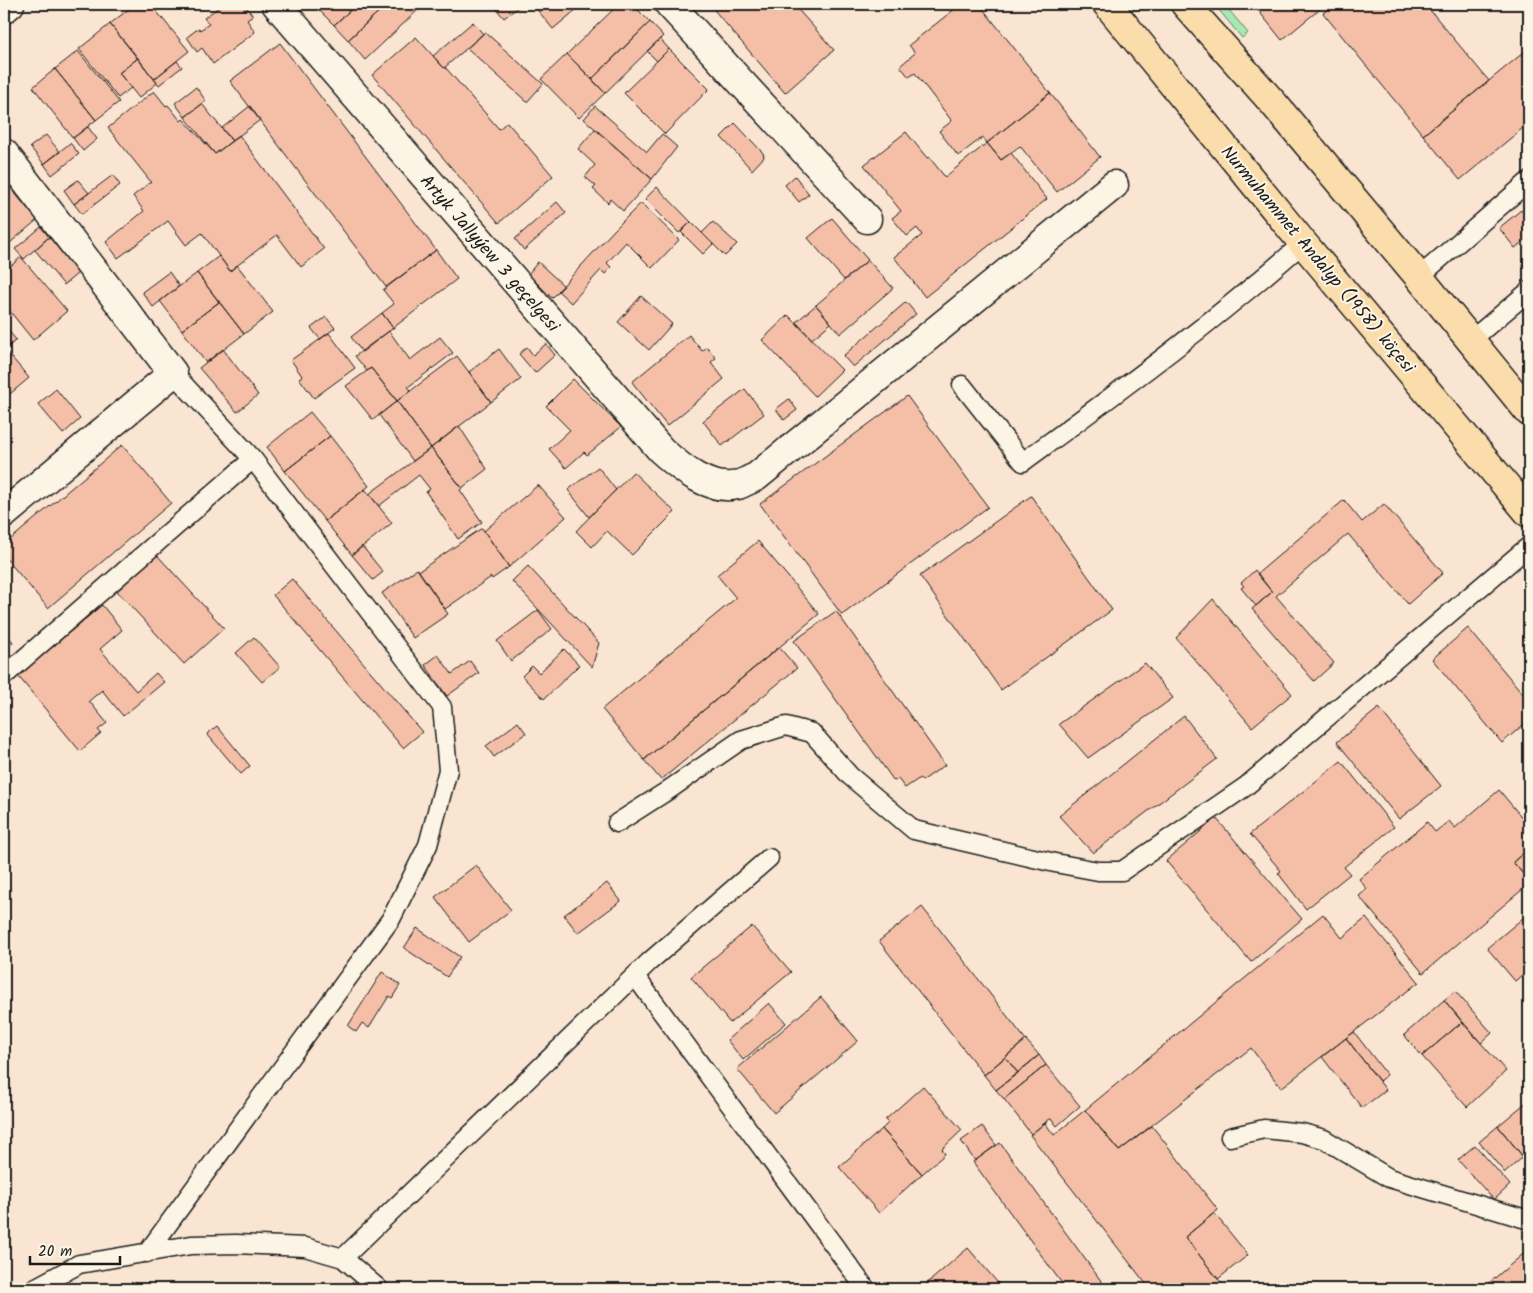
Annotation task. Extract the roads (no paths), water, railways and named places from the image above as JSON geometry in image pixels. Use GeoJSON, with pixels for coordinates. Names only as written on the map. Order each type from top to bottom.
{"type":"FeatureCollection","features":[{"type":"Feature","properties":{"kind":"main road","name":"Nurmuhammet Andalyp (1958) köçesi"},"geometry":{"type":"LineString","coordinates":[[1107,4],[1303,243],[1529,512]]}},
{"type":"Feature","properties":{"kind":"main road"},"geometry":{"type":"LineString","coordinates":[[1185,4],[1274,104],[1529,412]]}},
{"type":"Feature","properties":{"kind":"street"},"geometry":{"type":"LineString","coordinates":[[4,9],[10,4]]}},
{"type":"Feature","properties":{"kind":"street","name":"Artyk Jallyýew 3 geçelgesi"},"geometry":{"type":"LineString","coordinates":[[276,4],[661,450],[684,469],[718,486],[737,485],[756,477],[1114,185]]}},
{"type":"Feature","properties":{"kind":"street"},"geometry":{"type":"LineString","coordinates":[[669,4],[867,219]]}},
{"type":"Feature","properties":{"kind":"street"},"geometry":{"type":"LineString","coordinates":[[4,153],[173,374],[4,514]]}},
{"type":"Feature","properties":{"kind":"lane"},"geometry":{"type":"LineString","coordinates":[[1419,277],[1529,181]]}},
{"type":"Feature","properties":{"kind":"lane"},"geometry":{"type":"LineString","coordinates":[[962,385],[1023,462],[1157,364],[1266,276],[1303,243]]}},
{"type":"Feature","properties":{"kind":"lane"},"geometry":{"type":"LineString","coordinates":[[1470,341],[1529,291]]}},
{"type":"Feature","properties":{"kind":"lane"},"geometry":{"type":"LineString","coordinates":[[147,1253],[391,919],[428,844],[448,770],[442,707],[253,459],[173,374]]}},
{"type":"Feature","properties":{"kind":"lane"},"geometry":{"type":"LineString","coordinates":[[4,676],[253,459]]}},
{"type":"Feature","properties":{"kind":"lane"},"geometry":{"type":"LineString","coordinates":[[617,823],[741,740],[786,726],[812,733],[850,776],[914,830],[1055,863],[1098,871],[1122,871],[1245,787],[1529,546]]}},
{"type":"Feature","properties":{"kind":"lane"},"geometry":{"type":"LineString","coordinates":[[343,1258],[635,976],[769,858]]}},
{"type":"Feature","properties":{"kind":"lane"},"geometry":{"type":"LineString","coordinates":[[635,976],[866,1289]]}},
{"type":"Feature","properties":{"kind":"lane"},"geometry":{"type":"LineString","coordinates":[[1230,1137],[1264,1130],[1302,1132],[1324,1139],[1389,1178],[1529,1220]]}},
{"type":"Feature","properties":{"kind":"lane"},"geometry":{"type":"LineString","coordinates":[[33,1289],[79,1264],[191,1246],[236,1244],[305,1247],[343,1258],[379,1289]]}}]}
